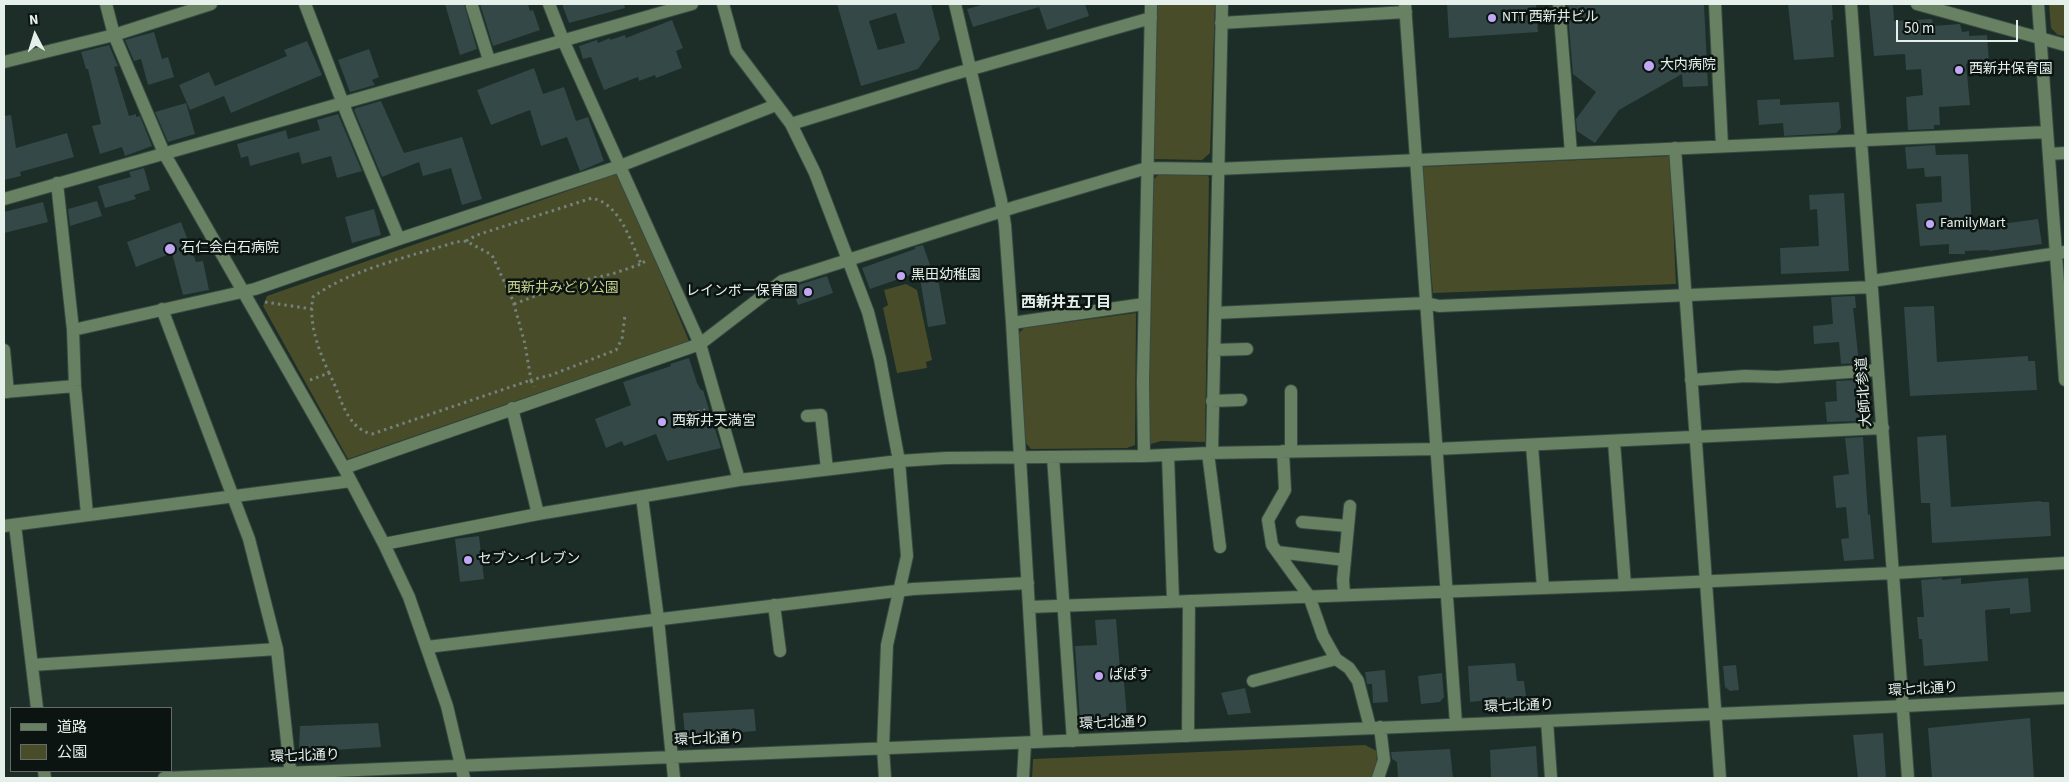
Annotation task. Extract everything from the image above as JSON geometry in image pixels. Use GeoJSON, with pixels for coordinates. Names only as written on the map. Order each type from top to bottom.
{"type":"FeatureCollection","features":[{"type":"Feature","properties":{"kind":"street"},"geometry":{"type":"LineString","coordinates":[[106,4],[114,35],[164,153],[344,468],[384,544],[409,597],[447,706],[464,778]]}},
{"type":"Feature","properties":{"kind":"street"},"geometry":{"type":"LineString","coordinates":[[4,62],[114,35],[211,4]]}},
{"type":"Feature","properties":{"kind":"street"},"geometry":{"type":"LineString","coordinates":[[305,4],[399,239]]}},
{"type":"Feature","properties":{"kind":"street"},"geometry":{"type":"LineString","coordinates":[[549,4],[563,40],[700,344],[740,480]]}},
{"type":"Feature","properties":{"kind":"street"},"geometry":{"type":"LineString","coordinates":[[4,199],[692,4]]}},
{"type":"Feature","properties":{"kind":"street"},"geometry":{"type":"LineString","coordinates":[[723,4],[736,50],[791,124],[815,173],[868,312],[880,359],[899,461],[907,556],[888,645],[883,748],[886,778]]}},
{"type":"Feature","properties":{"kind":"street"},"geometry":{"type":"LineString","coordinates":[[955,4],[1003,212],[1012,323],[1029,607],[1031,742],[1023,778]]}},
{"type":"Feature","properties":{"kind":"street"},"geometry":{"type":"LineString","coordinates":[[1144,456],[1144,304],[1151,4]]}},
{"type":"Feature","properties":{"kind":"street"},"geometry":{"type":"LineString","coordinates":[[1220,547],[1210,453],[1222,4]]}},
{"type":"Feature","properties":{"kind":"street"},"geometry":{"type":"LineString","coordinates":[[1559,4],[1571,153]]}},
{"type":"Feature","properties":{"kind":"street"},"geometry":{"type":"LineString","coordinates":[[1715,4],[1722,146]]}},
{"type":"Feature","properties":{"kind":"street","name":"大師北参道"},"geometry":{"type":"LineString","coordinates":[[1851,4],[1908,778]]}},
{"type":"Feature","properties":{"kind":"street"},"geometry":{"type":"LineString","coordinates":[[1917,4],[2040,40],[2065,45]]}},
{"type":"Feature","properties":{"kind":"street"},"geometry":{"type":"LineString","coordinates":[[2038,4],[2047,132],[2060,253],[2065,380]]}},
{"type":"Feature","properties":{"kind":"street"},"geometry":{"type":"LineString","coordinates":[[472,6],[489,60]]}},
{"type":"Feature","properties":{"kind":"street"},"geometry":{"type":"LineString","coordinates":[[1221,22],[1406,8],[1456,724]]}},
{"type":"Feature","properties":{"kind":"street"},"geometry":{"type":"LineString","coordinates":[[791,124],[969,70],[1151,18]]}},
{"type":"Feature","properties":{"kind":"street"},"geometry":{"type":"LineString","coordinates":[[73,330],[243,292],[620,166],[776,105]]}},
{"type":"Feature","properties":{"kind":"street"},"geometry":{"type":"LineString","coordinates":[[344,468],[700,344],[782,281],[1147,168],[1217,169],[2047,132]]}},
{"type":"Feature","properties":{"kind":"street"},"geometry":{"type":"LineString","coordinates":[[1675,148],[1684,296],[1707,581],[1720,778]]}},
{"type":"Feature","properties":{"kind":"street"},"geometry":{"type":"LineString","coordinates":[[2049,154],[2065,153]]}},
{"type":"Feature","properties":{"kind":"street"},"geometry":{"type":"LineString","coordinates":[[57,184],[73,330],[75,386],[87,514]]}},
{"type":"Feature","properties":{"kind":"street"},"geometry":{"type":"LineString","coordinates":[[1215,313],[1684,296],[1872,284],[2060,253]]}},
{"type":"Feature","properties":{"kind":"street"},"geometry":{"type":"LineString","coordinates":[[1012,323],[1144,304]]}},
{"type":"Feature","properties":{"kind":"street"},"geometry":{"type":"LineString","coordinates":[[162,309],[249,539],[277,650],[291,775]]}},
{"type":"Feature","properties":{"kind":"street"},"geometry":{"type":"LineString","coordinates":[[1214,350],[1247,349]]}},
{"type":"Feature","properties":{"kind":"street"},"geometry":{"type":"LineString","coordinates":[[4,350],[6,392],[75,386]]}},
{"type":"Feature","properties":{"kind":"street"},"geometry":{"type":"LineString","coordinates":[[1691,380],[1745,376],[1777,377],[1878,370]]}},
{"type":"Feature","properties":{"kind":"street"},"geometry":{"type":"LineString","coordinates":[[1291,392],[1285,490],[1268,520],[1272,545],[1309,596],[1323,636],[1336,659],[1348,668],[1358,681],[1375,727],[1384,760],[1378,778]]}},
{"type":"Feature","properties":{"kind":"street"},"geometry":{"type":"LineString","coordinates":[[1212,401],[1241,400]]}},
{"type":"Feature","properties":{"kind":"street"},"geometry":{"type":"LineString","coordinates":[[512,408],[538,514]]}},
{"type":"Feature","properties":{"kind":"street"},"geometry":{"type":"LineString","coordinates":[[807,416],[821,415],[827,469]]}},
{"type":"Feature","properties":{"kind":"street"},"geometry":{"type":"LineString","coordinates":[[384,544],[538,514],[740,480],[899,461],[946,458],[1053,458],[1287,451],[1436,449],[1883,428]]}},
{"type":"Feature","properties":{"kind":"street"},"geometry":{"type":"LineString","coordinates":[[1614,442],[1625,585]]}},
{"type":"Feature","properties":{"kind":"street"},"geometry":{"type":"LineString","coordinates":[[1532,445],[1543,588]]}},
{"type":"Feature","properties":{"kind":"street"},"geometry":{"type":"LineString","coordinates":[[1168,455],[1173,601]]}},
{"type":"Feature","properties":{"kind":"street"},"geometry":{"type":"LineString","coordinates":[[1053,458],[1073,741]]}},
{"type":"Feature","properties":{"kind":"street"},"geometry":{"type":"LineString","coordinates":[[37,707],[9,525],[351,481]]}},
{"type":"Feature","properties":{"kind":"street"},"geometry":{"type":"LineString","coordinates":[[642,497],[658,619],[674,778]]}},
{"type":"Feature","properties":{"kind":"street"},"geometry":{"type":"LineString","coordinates":[[1344,594],[1350,506]]}},
{"type":"Feature","properties":{"kind":"street"},"geometry":{"type":"LineString","coordinates":[[1302,522],[1348,526]]}},
{"type":"Feature","properties":{"kind":"street"},"geometry":{"type":"LineString","coordinates":[[1277,552],[1345,560]]}},
{"type":"Feature","properties":{"kind":"street"},"geometry":{"type":"LineString","coordinates":[[1029,607],[1625,585],[2065,563]]}},
{"type":"Feature","properties":{"kind":"street"},"geometry":{"type":"LineString","coordinates":[[427,647],[899,591],[1028,583]]}},
{"type":"Feature","properties":{"kind":"street"},"geometry":{"type":"LineString","coordinates":[[1188,736],[1189,601]]}},
{"type":"Feature","properties":{"kind":"street"},"geometry":{"type":"LineString","coordinates":[[774,606],[780,651]]}},
{"type":"Feature","properties":{"kind":"street"},"geometry":{"type":"LineString","coordinates":[[32,666],[277,650]]}},
{"type":"Feature","properties":{"kind":"street"},"geometry":{"type":"LineString","coordinates":[[1253,681],[1336,659]]}},
{"type":"Feature","properties":{"kind":"street","name":"環七北通り"},"geometry":{"type":"LineString","coordinates":[[164,778],[291,775],[462,765],[1073,741],[2065,698]]}},
{"type":"Feature","properties":{"kind":"street"},"geometry":{"type":"LineString","coordinates":[[1547,721],[1551,778]]}},
{"type":"Feature","properties":{"kind":"path"},"geometry":{"type":"LineString","coordinates":[[625,315],[622,339],[616,350],[551,375],[531,380],[372,434],[361,430],[348,416],[337,387],[318,348],[312,309],[313,297],[327,286],[348,277],[456,242],[466,241],[477,235],[592,198],[601,200],[614,210],[641,264]]}},
{"type":"Feature","properties":{"kind":"path"},"geometry":{"type":"LineString","coordinates":[[466,241],[492,255],[514,304],[525,344],[531,380],[538,399]]}},
{"type":"Feature","properties":{"kind":"path"},"geometry":{"type":"LineString","coordinates":[[514,304],[570,283],[612,274],[641,264],[659,254]]}},
{"type":"Feature","properties":{"kind":"path"},"geometry":{"type":"LineString","coordinates":[[262,301],[312,309]]}},
{"type":"Feature","properties":{"kind":"path"},"geometry":{"type":"LineString","coordinates":[[307,382],[329,373]]}},
{"type":"Feature","properties":{"kind":"path"},"geometry":{"type":"LineString","coordinates":[[672,418],[717,407]]}},
{"type":"Feature","properties":{"kind":"green space"},"geometry":{"type":"Polygon","coordinates":[[[1154,4],[1215,4],[1210,153],[1202,160],[1152,159],[1154,4]]]}},
{"type":"Feature","properties":{"kind":"green space"},"geometry":{"type":"Polygon","coordinates":[[[2049,4],[2065,4],[2065,36],[2058,35],[2051,28],[2049,4]]]}},
{"type":"Feature","properties":{"kind":"green space"},"geometry":{"type":"Polygon","coordinates":[[[1670,156],[1676,284],[1433,293],[1421,167],[1670,156]]]}},
{"type":"Feature","properties":{"kind":"green space","name":"西新井みどり公園"},"geometry":{"type":"Polygon","coordinates":[[[619,173],[689,341],[348,459],[263,306],[267,296],[619,173]]]}},
{"type":"Feature","properties":{"kind":"green space"},"geometry":{"type":"Polygon","coordinates":[[[1203,173],[1209,177],[1205,442],[1161,441],[1151,444],[1148,442],[1153,180],[1159,174],[1203,173]]]}},
{"type":"Feature","properties":{"kind":"green space"},"geometry":{"type":"Polygon","coordinates":[[[906,284],[917,290],[932,360],[926,362],[927,368],[897,373],[883,308],[888,305],[884,290],[906,284]]]}},
{"type":"Feature","properties":{"kind":"green space"},"geometry":{"type":"Polygon","coordinates":[[[1136,313],[1135,445],[1127,448],[1031,449],[1025,442],[1018,334],[1024,328],[1136,313]]]}},
{"type":"Feature","properties":{"kind":"green space"},"geometry":{"type":"Polygon","coordinates":[[[1365,745],[1377,751],[1376,778],[1032,778],[1033,759],[1365,745]]]}},
{"type":"Feature","properties":{"kind":"building"},"geometry":{"type":"Polygon","coordinates":[[[445,4],[464,4],[477,49],[460,55],[445,4]]]}},
{"type":"Feature","properties":{"kind":"building"},"geometry":{"type":"Polygon","coordinates":[[[480,4],[528,4],[530,11],[533,10],[540,30],[493,46],[480,4]]]}},
{"type":"Feature","properties":{"kind":"building"},"geometry":{"type":"Polygon","coordinates":[[[562,4],[624,4],[625,8],[569,23],[562,4]]]}},
{"type":"Feature","properties":{"kind":"building"},"geometry":{"type":"Polygon","coordinates":[[[837,4],[931,4],[940,39],[918,69],[861,86],[837,4]],[[896,13],[869,21],[878,50],[905,43],[896,13]]]}},
{"type":"Feature","properties":{"kind":"building"},"geometry":{"type":"Polygon","coordinates":[[[985,4],[1085,4],[1089,16],[1047,30],[1039,7],[973,27],[967,9],[985,4]]]}},
{"type":"Feature","properties":{"kind":"building","name":"NTT 西新井ビル"},"geometry":{"type":"Polygon","coordinates":[[[1447,4],[1536,4],[1538,32],[1449,38],[1447,4]]]}},
{"type":"Feature","properties":{"kind":"building"},"geometry":{"type":"Polygon","coordinates":[[[1567,4],[1704,4],[1708,86],[1683,87],[1682,74],[1619,110],[1595,143],[1577,131],[1576,119],[1596,92],[1573,74],[1567,4]]]}},
{"type":"Feature","properties":{"kind":"building"},"geometry":{"type":"Polygon","coordinates":[[[1788,4],[1832,4],[1833,20],[1831,20],[1834,57],[1794,60],[1788,4]]]}},
{"type":"Feature","properties":{"kind":"building"},"geometry":{"type":"Polygon","coordinates":[[[1869,4],[1893,4],[1894,21],[1932,19],[1933,26],[1960,24],[1962,32],[1969,31],[1969,36],[1987,35],[1989,62],[1966,64],[1970,105],[1939,107],[1940,125],[1934,125],[1934,129],[1908,130],[1906,97],[1923,95],[1921,69],[1906,70],[1905,54],[1874,56],[1869,4]]]}},
{"type":"Feature","properties":{"kind":"building"},"geometry":{"type":"Polygon","coordinates":[[[672,20],[683,48],[676,51],[682,68],[656,78],[655,75],[639,81],[638,77],[604,90],[591,57],[583,59],[579,46],[597,40],[598,43],[625,35],[626,38],[672,20]]]}},
{"type":"Feature","properties":{"kind":"building"},"geometry":{"type":"Polygon","coordinates":[[[154,32],[162,59],[168,57],[174,77],[148,85],[141,59],[134,61],[125,40],[154,32]]]}},
{"type":"Feature","properties":{"kind":"building"},"geometry":{"type":"Polygon","coordinates":[[[307,41],[322,75],[231,113],[224,96],[190,110],[179,85],[209,72],[215,86],[287,56],[284,50],[307,41]]]}},
{"type":"Feature","properties":{"kind":"building"},"geometry":{"type":"Polygon","coordinates":[[[109,45],[118,66],[114,67],[129,116],[136,114],[136,117],[140,116],[152,146],[125,156],[122,147],[100,154],[92,126],[101,124],[88,69],[86,69],[81,52],[109,45]]]}},
{"type":"Feature","properties":{"kind":"building"},"geometry":{"type":"Polygon","coordinates":[[[369,49],[379,77],[372,80],[375,85],[350,92],[338,60],[369,49]]]}},
{"type":"Feature","properties":{"kind":"building"},"geometry":{"type":"Polygon","coordinates":[[[534,68],[543,94],[564,87],[576,121],[588,117],[604,161],[580,171],[567,137],[541,146],[530,110],[491,125],[477,90],[534,68]]]}},
{"type":"Feature","properties":{"kind":"building"},"geometry":{"type":"Polygon","coordinates":[[[1780,99],[1780,105],[1839,102],[1841,128],[1836,133],[1784,136],[1783,123],[1759,125],[1757,100],[1780,99]]]}},
{"type":"Feature","properties":{"kind":"building"},"geometry":{"type":"Polygon","coordinates":[[[381,101],[404,153],[462,137],[482,199],[462,205],[451,168],[423,176],[419,162],[382,177],[354,110],[381,101]]]}},
{"type":"Feature","properties":{"kind":"building"},"geometry":{"type":"Polygon","coordinates":[[[186,103],[195,134],[168,142],[155,112],[186,103]]]}},
{"type":"Feature","properties":{"kind":"building"},"geometry":{"type":"Polygon","coordinates":[[[338,114],[362,171],[337,178],[331,156],[302,164],[299,152],[250,166],[248,156],[241,158],[237,144],[286,130],[288,139],[320,130],[317,120],[338,114]]]}},
{"type":"Feature","properties":{"kind":"building"},"geometry":{"type":"Polygon","coordinates":[[[11,115],[16,148],[67,133],[74,157],[20,172],[21,176],[4,180],[4,116],[11,115]]]}},
{"type":"Feature","properties":{"kind":"building"},"geometry":{"type":"Polygon","coordinates":[[[1935,145],[1936,155],[1968,154],[1972,228],[2038,219],[2042,244],[1989,251],[1965,251],[1965,254],[1949,254],[1949,244],[1920,246],[1916,204],[1942,202],[1941,176],[1925,177],[1924,168],[1907,169],[1905,147],[1935,145]]]}},
{"type":"Feature","properties":{"kind":"building"},"geometry":{"type":"Polygon","coordinates":[[[144,168],[150,190],[134,195],[136,199],[105,208],[98,186],[131,177],[129,172],[144,168]]]}},
{"type":"Feature","properties":{"kind":"building"},"geometry":{"type":"Polygon","coordinates":[[[1844,193],[1849,271],[1781,274],[1780,248],[1819,246],[1817,209],[1810,210],[1809,195],[1844,193]]]}},
{"type":"Feature","properties":{"kind":"building"},"geometry":{"type":"Polygon","coordinates":[[[97,201],[102,216],[70,226],[68,209],[97,201]]]}},
{"type":"Feature","properties":{"kind":"building"},"geometry":{"type":"Polygon","coordinates":[[[43,202],[48,222],[4,233],[4,212],[43,202]]]}},
{"type":"Feature","properties":{"kind":"building"},"geometry":{"type":"Polygon","coordinates":[[[374,209],[381,235],[352,243],[345,217],[374,209]]]}},
{"type":"Feature","properties":{"kind":"building"},"geometry":{"type":"Polygon","coordinates":[[[181,222],[196,262],[203,261],[209,290],[183,295],[172,253],[136,267],[127,242],[181,222]]]}},
{"type":"Feature","properties":{"kind":"building"},"geometry":{"type":"Polygon","coordinates":[[[923,245],[935,279],[938,278],[946,324],[928,327],[919,272],[870,289],[862,268],[923,245]]]}},
{"type":"Feature","properties":{"kind":"building"},"geometry":{"type":"Polygon","coordinates":[[[827,276],[833,293],[798,305],[792,287],[827,276]]]}},
{"type":"Feature","properties":{"kind":"building"},"geometry":{"type":"Polygon","coordinates":[[[1855,296],[1856,308],[1853,308],[1859,363],[1841,364],[1839,342],[1814,344],[1813,326],[1833,324],[1831,297],[1855,296]]]}},
{"type":"Feature","properties":{"kind":"building"},"geometry":{"type":"Polygon","coordinates":[[[1934,306],[1937,362],[2028,356],[2028,361],[2035,361],[2037,390],[1910,396],[1904,307],[1934,306]]]}},
{"type":"Feature","properties":{"kind":"building"},"geometry":{"type":"Polygon","coordinates":[[[689,358],[697,383],[701,390],[703,390],[721,448],[667,461],[656,434],[624,446],[622,441],[606,448],[595,419],[631,405],[623,382],[689,358]]]}},
{"type":"Feature","properties":{"kind":"building"},"geometry":{"type":"Polygon","coordinates":[[[1857,380],[1862,421],[1827,422],[1825,402],[1837,401],[1836,381],[1857,380]]]}},
{"type":"Feature","properties":{"kind":"building"},"geometry":{"type":"Polygon","coordinates":[[[1946,435],[1951,507],[2049,502],[2051,536],[1932,543],[1930,503],[1921,503],[1917,437],[1946,435]]]}},
{"type":"Feature","properties":{"kind":"building"},"geometry":{"type":"Polygon","coordinates":[[[1863,437],[1868,515],[1870,514],[1874,559],[1844,561],[1841,539],[1849,538],[1846,507],[1836,508],[1833,476],[1849,474],[1845,438],[1863,437]]]}},
{"type":"Feature","properties":{"kind":"building"},"geometry":{"type":"Polygon","coordinates":[[[479,536],[484,579],[460,582],[455,539],[479,536]]]}},
{"type":"Feature","properties":{"kind":"building"},"geometry":{"type":"Polygon","coordinates":[[[1942,578],[1942,580],[1961,578],[1961,584],[2028,578],[2031,612],[2010,614],[2010,608],[1985,610],[1988,661],[1924,666],[1922,639],[1919,639],[1917,617],[1924,617],[1921,580],[1942,578]]]}},
{"type":"Feature","properties":{"kind":"building"},"geometry":{"type":"Polygon","coordinates":[[[1116,619],[1120,669],[1123,669],[1127,718],[1080,721],[1075,646],[1097,645],[1095,620],[1116,619]]]}},
{"type":"Feature","properties":{"kind":"building"},"geometry":{"type":"Polygon","coordinates":[[[1515,663],[1517,681],[1524,681],[1526,696],[1470,702],[1468,666],[1515,663]]]}},
{"type":"Feature","properties":{"kind":"building"},"geometry":{"type":"Polygon","coordinates":[[[1736,665],[1739,690],[1730,691],[1725,687],[1723,666],[1736,665]]]}},
{"type":"Feature","properties":{"kind":"building"},"geometry":{"type":"Polygon","coordinates":[[[1385,670],[1388,702],[1373,703],[1372,684],[1367,684],[1365,672],[1385,670]]]}},
{"type":"Feature","properties":{"kind":"building"},"geometry":{"type":"Polygon","coordinates":[[[1442,673],[1444,697],[1440,702],[1421,704],[1418,676],[1442,673]]]}},
{"type":"Feature","properties":{"kind":"building"},"geometry":{"type":"Polygon","coordinates":[[[1245,688],[1251,713],[1228,715],[1221,693],[1245,688]]]}},
{"type":"Feature","properties":{"kind":"building"},"geometry":{"type":"Polygon","coordinates":[[[754,709],[756,731],[685,736],[683,713],[754,709]]]}},
{"type":"Feature","properties":{"kind":"building"},"geometry":{"type":"Polygon","coordinates":[[[2030,718],[2034,778],[1932,778],[1928,728],[2030,718]]]}},
{"type":"Feature","properties":{"kind":"building"},"geometry":{"type":"Polygon","coordinates":[[[378,723],[381,747],[303,752],[299,748],[300,726],[378,723]]]}},
{"type":"Feature","properties":{"kind":"building"},"geometry":{"type":"Polygon","coordinates":[[[1883,733],[1886,778],[1858,778],[1853,735],[1883,733]]]}},
{"type":"Feature","properties":{"kind":"building"},"geometry":{"type":"Polygon","coordinates":[[[1536,746],[1538,778],[1491,778],[1490,750],[1536,746]]]}},
{"type":"Feature","properties":{"kind":"building"},"geometry":{"type":"Polygon","coordinates":[[[1450,749],[1453,778],[1398,778],[1397,762],[1392,759],[1391,752],[1450,749]]]}},
{"type":"Feature","properties":{"kind":"place","name":"NTT 西新井ビル"},"geometry":{"type":"Point","coordinates":[1492,18]}},
{"type":"Feature","properties":{"kind":"place","name":"大内病院"},"geometry":{"type":"Point","coordinates":[1649,66]}},
{"type":"Feature","properties":{"kind":"place","name":"西新井保育園"},"geometry":{"type":"Point","coordinates":[1959,70]}},
{"type":"Feature","properties":{"kind":"place","name":"FamilyMart"},"geometry":{"type":"Point","coordinates":[1930,224]}},
{"type":"Feature","properties":{"kind":"place","name":"石仁会白石病院"},"geometry":{"type":"Point","coordinates":[170,249]}},
{"type":"Feature","properties":{"kind":"place","name":"黒田幼稚園"},"geometry":{"type":"Point","coordinates":[901,276]}},
{"type":"Feature","properties":{"kind":"place","name":"レインボー保育園"},"geometry":{"type":"Point","coordinates":[808,292]}},
{"type":"Feature","properties":{"kind":"place","name":"西新井天満宮"},"geometry":{"type":"Point","coordinates":[662,422]}},
{"type":"Feature","properties":{"kind":"place","name":"セブン-イレブン"},"geometry":{"type":"Point","coordinates":[468,560]}},
{"type":"Feature","properties":{"kind":"place","name":"ぱぱす"},"geometry":{"type":"Point","coordinates":[1099,676]}},
{"type":"Feature","properties":{"kind":"district","name":"西新井五丁目"},"geometry":{"type":"Point","coordinates":[1066,304]}}]}
